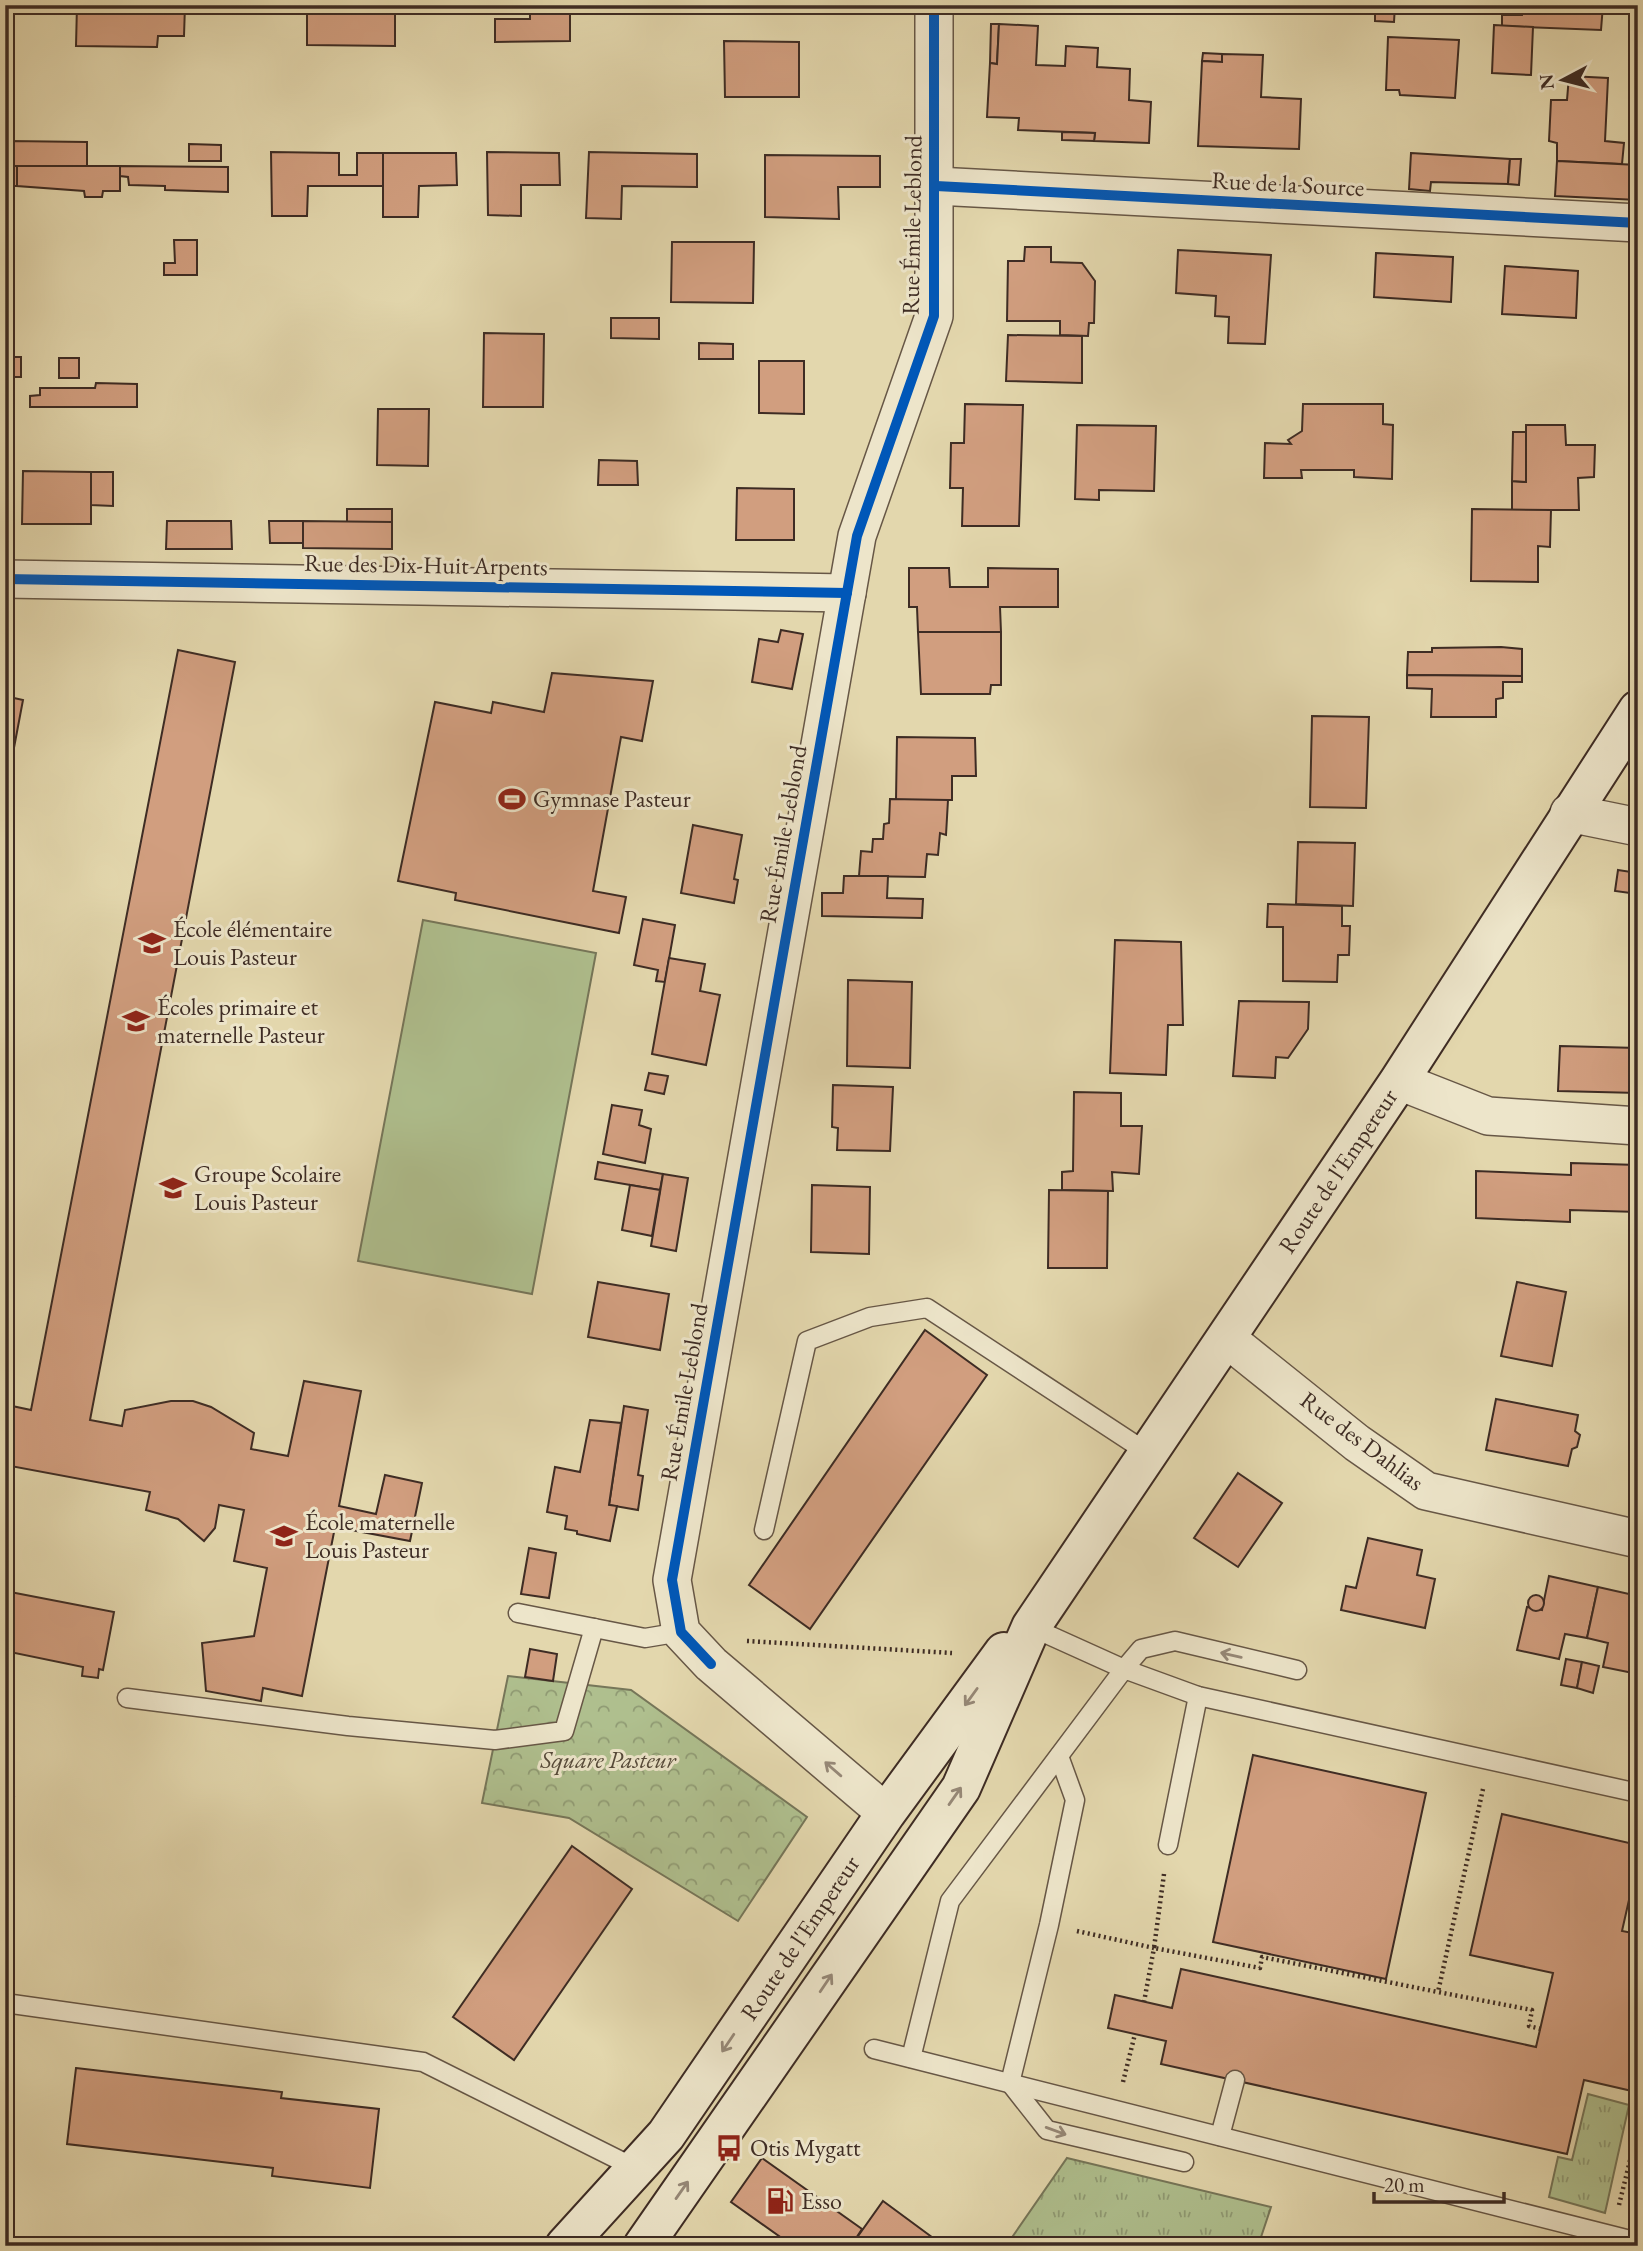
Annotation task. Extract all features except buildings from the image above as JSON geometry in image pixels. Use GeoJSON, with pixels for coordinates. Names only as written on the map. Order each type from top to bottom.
{"type":"FeatureCollection","features":[{"type":"Feature","properties":{"kind":"main road","name":"Route de l'Empereur"},"geometry":{"type":"LineString","coordinates":[[643,2246],[961,1788],[1031,1627],[1399,1081],[1569,813],[1638,710]]}},
{"type":"Feature","properties":{"kind":"main road","name":"Route de l'Empereur"},"geometry":{"type":"LineString","coordinates":[[565,2246],[667,2135],[886,1813],[1000,1656],[1031,1627]]}},
{"type":"Feature","properties":{"kind":"main road"},"geometry":{"type":"LineString","coordinates":[[886,1813],[922,1842]]}},
{"type":"Feature","properties":{"kind":"main road"},"geometry":{"type":"LineString","coordinates":[[757,1999],[796,2026]]}},
{"type":"Feature","properties":{"kind":"street","name":"Rue Émile Leblond"},"geometry":{"type":"LineString","coordinates":[[681,1632],[672,1580],[857,536],[934,316],[934,5]]}},
{"type":"Feature","properties":{"kind":"street","name":"Rue de la Source"},"geometry":{"type":"LineString","coordinates":[[936,186],[1638,223]]}},
{"type":"Feature","properties":{"kind":"street","name":"Rue des Dix-Huit Arpents"},"geometry":{"type":"LineString","coordinates":[[5,579],[847,593]]}},
{"type":"Feature","properties":{"kind":"street"},"geometry":{"type":"LineString","coordinates":[[1569,813],[1638,827]]}},
{"type":"Feature","properties":{"kind":"street"},"geometry":{"type":"LineString","coordinates":[[1399,1081],[1488,1116],[1638,1126]]}},
{"type":"Feature","properties":{"kind":"street","name":"Rue des Dahlias"},"geometry":{"type":"LineString","coordinates":[[1226,1338],[1357,1443],[1426,1491],[1638,1539]]}},
{"type":"Feature","properties":{"kind":"street"},"geometry":{"type":"LineString","coordinates":[[681,1632],[711,1664],[886,1813]]}},
{"type":"Feature","properties":{"kind":"lane"},"geometry":{"type":"LineString","coordinates":[[764,1530],[807,1340],[870,1317],[927,1308],[1148,1453]]}},
{"type":"Feature","properties":{"kind":"lane"},"geometry":{"type":"LineString","coordinates":[[518,1614],[645,1638],[681,1632]]}},
{"type":"Feature","properties":{"kind":"lane"},"geometry":{"type":"LineString","coordinates":[[1031,1627],[1124,1669],[1198,1696],[1638,1793]]}},
{"type":"Feature","properties":{"kind":"lane"},"geometry":{"type":"LineString","coordinates":[[127,1698],[348,1726],[495,1740],[564,1731],[594,1628]]}},
{"type":"Feature","properties":{"kind":"lane"},"geometry":{"type":"LineString","coordinates":[[911,2058],[950,1901],[1141,1649],[1175,1641],[1297,1670]]}},
{"type":"Feature","properties":{"kind":"lane"},"geometry":{"type":"LineString","coordinates":[[1168,1845],[1198,1696]]}},
{"type":"Feature","properties":{"kind":"lane"},"geometry":{"type":"LineString","coordinates":[[1010,2083],[1049,1925],[1075,1800],[1059,1756]]}},
{"type":"Feature","properties":{"kind":"lane"},"geometry":{"type":"LineString","coordinates":[[5,2003],[423,2062],[638,2169]]}},
{"type":"Feature","properties":{"kind":"lane"},"geometry":{"type":"LineString","coordinates":[[874,2049],[1638,2242]]}},
{"type":"Feature","properties":{"kind":"lane"},"geometry":{"type":"LineString","coordinates":[[1220,2136],[1235,2080]]}},
{"type":"Feature","properties":{"kind":"lane"},"geometry":{"type":"LineString","coordinates":[[1010,2083],[1047,2130],[1184,2162]]}},
{"type":"Feature","properties":{"kind":"path"},"geometry":{"type":"LineString","coordinates":[[711,1664],[734,1640],[1000,1656]]}},
{"type":"Feature","properties":{"kind":"path"},"geometry":{"type":"LineString","coordinates":[[1438,1992],[1489,1760]]}},
{"type":"Feature","properties":{"kind":"path"},"geometry":{"type":"LineString","coordinates":[[1144,2002],[1168,1845]]}},
{"type":"Feature","properties":{"kind":"path"},"geometry":{"type":"LineString","coordinates":[[1049,1925],[1260,1968],[1262,1957],[1532,2010],[1529,2026],[1541,2029]]}},
{"type":"Feature","properties":{"kind":"path"},"geometry":{"type":"LineString","coordinates":[[1116,2110],[1135,2034]]}},
{"type":"Feature","properties":{"kind":"path"},"geometry":{"type":"LineString","coordinates":[[1612,2236],[1638,2128]]}},
{"type":"Feature","properties":{"kind":"green space"},"geometry":{"type":"Polygon","coordinates":[[[423,920],[596,953],[532,1294],[358,1261],[423,920]]]}},
{"type":"Feature","properties":{"kind":"green space","name":"Square Pasteur"},"geometry":{"type":"Polygon","coordinates":[[[508,1676],[631,1690],[807,1817],[738,1921],[569,1818],[482,1803],[508,1676]]]}},
{"type":"Feature","properties":{"kind":"green space"},"geometry":{"type":"Polygon","coordinates":[[[1588,2094],[1629,2105],[1605,2213],[1549,2197],[1558,2157],[1572,2160],[1588,2094]]]}},
{"type":"Feature","properties":{"kind":"green space"},"geometry":{"type":"Polygon","coordinates":[[[1067,2158],[1271,2207],[1258,2246],[1006,2246],[1067,2158]]]}},
{"type":"Feature","properties":{"kind":"cycle path"},"geometry":{"type":"LineString","coordinates":[[711,1664],[681,1632],[672,1580],[857,536],[934,316],[934,5]]}},
{"type":"Feature","properties":{"kind":"cycle path"},"geometry":{"type":"LineString","coordinates":[[936,186],[1638,223]]}},
{"type":"Feature","properties":{"kind":"cycle path"},"geometry":{"type":"LineString","coordinates":[[5,579],[847,593]]}},
{"type":"Feature","properties":{"kind":"place","name":"Gymnase Pasteur"},"geometry":{"type":"Point","coordinates":[512,799]}},
{"type":"Feature","properties":{"kind":"place","name":"École élémentaire Louis Pasteur"},"geometry":{"type":"Point","coordinates":[152,943]}},
{"type":"Feature","properties":{"kind":"place","name":"Écoles primaire et maternelle Pasteur"},"geometry":{"type":"Point","coordinates":[136,1021]}},
{"type":"Feature","properties":{"kind":"place","name":"Groupe Scolaire Louis Pasteur"},"geometry":{"type":"Point","coordinates":[173,1188]}},
{"type":"Feature","properties":{"kind":"place","name":"École maternelle Louis Pasteur"},"geometry":{"type":"Point","coordinates":[284,1536]}},
{"type":"Feature","properties":{"kind":"place","name":"Otis Mygatt"},"geometry":{"type":"Point","coordinates":[729,2148]}},
{"type":"Feature","properties":{"kind":"place","name":"Esso"},"geometry":{"type":"Point","coordinates":[780,2201]}}]}
